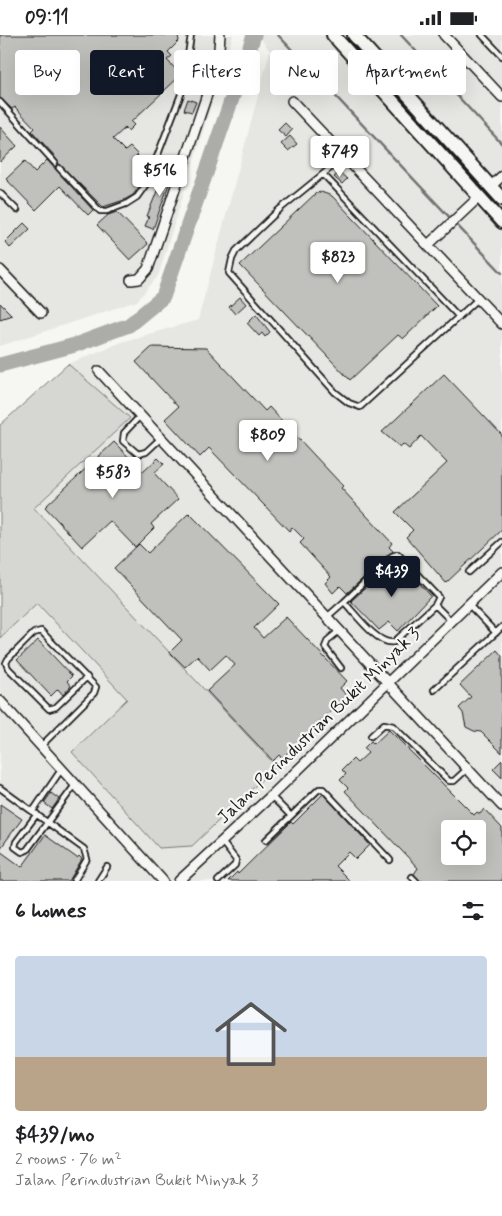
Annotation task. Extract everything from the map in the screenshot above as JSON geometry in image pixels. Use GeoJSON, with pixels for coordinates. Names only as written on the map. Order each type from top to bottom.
{"type":"FeatureCollection","features":[{"type":"Feature","properties":{"kind":"main road"},"geometry":{"type":"LineString","coordinates":[[333,35],[502,222]]}},
{"type":"Feature","properties":{"kind":"main road"},"geometry":{"type":"LineString","coordinates":[[354,35],[502,199]]}},
{"type":"Feature","properties":{"kind":"street"},"geometry":{"type":"LineString","coordinates":[[131,280],[139,279],[148,269],[218,62],[220,35]]}},
{"type":"Feature","properties":{"kind":"street"},"geometry":{"type":"LineString","coordinates":[[444,35],[502,97]]}},
{"type":"Feature","properties":{"kind":"street"},"geometry":{"type":"LineString","coordinates":[[292,101],[502,324]]}},
{"type":"Feature","properties":{"kind":"street"},"geometry":{"type":"LineString","coordinates":[[490,187],[502,176]]}},
{"type":"Feature","properties":{"kind":"street"},"geometry":{"type":"LineString","coordinates":[[428,245],[479,197]]}},
{"type":"Feature","properties":{"kind":"street"},"geometry":{"type":"LineString","coordinates":[[0,270],[41,313]]}},
{"type":"Feature","properties":{"kind":"street"},"geometry":{"type":"LineString","coordinates":[[100,371],[326,618],[502,806]]}},
{"type":"Feature","properties":{"kind":"street","name":"Jalan Perindustrian Bukit Minyak 3"},"geometry":{"type":"LineString","coordinates":[[179,881],[272,796],[502,573]]}},
{"type":"Feature","properties":{"kind":"street"},"geometry":{"type":"LineString","coordinates":[[0,701],[163,881]]}},
{"type":"Feature","properties":{"kind":"lane"},"geometry":{"type":"LineString","coordinates":[[59,167],[100,211],[118,208],[137,197],[146,183],[183,89],[191,35]]}},
{"type":"Feature","properties":{"kind":"lane"},"geometry":{"type":"LineString","coordinates":[[482,35],[502,56]]}},
{"type":"Feature","properties":{"kind":"lane"},"geometry":{"type":"LineString","coordinates":[[0,103],[55,163]]}},
{"type":"Feature","properties":{"kind":"lane"},"geometry":{"type":"LineString","coordinates":[[344,157],[280,209],[236,251],[232,259],[230,273],[335,392],[349,403],[360,407],[478,299]]}},
{"type":"Feature","properties":{"kind":"lane"},"geometry":{"type":"LineString","coordinates":[[323,174],[459,317]]}},
{"type":"Feature","properties":{"kind":"lane"},"geometry":{"type":"LineString","coordinates":[[0,193],[17,210]]}},
{"type":"Feature","properties":{"kind":"lane"},"geometry":{"type":"LineString","coordinates":[[140,416],[124,433],[123,441],[138,454],[146,452],[161,438]]}},
{"type":"Feature","properties":{"kind":"lane"},"geometry":{"type":"LineString","coordinates":[[470,572],[502,541]]}},
{"type":"Feature","properties":{"kind":"lane"},"geometry":{"type":"LineString","coordinates":[[326,618],[395,554],[400,555],[439,597],[435,605],[394,642],[389,643],[376,637],[344,603]]}},
{"type":"Feature","properties":{"kind":"lane"},"geometry":{"type":"LineString","coordinates":[[468,604],[496,633]]}},
{"type":"Feature","properties":{"kind":"lane"},"geometry":{"type":"LineString","coordinates":[[435,605],[451,621]]}},
{"type":"Feature","properties":{"kind":"lane"},"geometry":{"type":"LineString","coordinates":[[434,690],[502,627]]}},
{"type":"Feature","properties":{"kind":"lane"},"geometry":{"type":"LineString","coordinates":[[40,747],[94,693],[96,687],[87,677],[41,631],[34,633],[8,659],[6,663],[8,668],[41,701],[52,709],[87,677]]}},
{"type":"Feature","properties":{"kind":"lane"},"geometry":{"type":"LineString","coordinates":[[339,631],[326,642],[324,647],[342,668]]}},
{"type":"Feature","properties":{"kind":"lane"},"geometry":{"type":"LineString","coordinates":[[371,736],[384,724],[393,726],[449,781],[454,781],[468,769]]}},
{"type":"Feature","properties":{"kind":"lane"},"geometry":{"type":"LineString","coordinates":[[61,770],[16,842],[16,847],[22,852],[27,851],[75,785]]}},
{"type":"Feature","properties":{"kind":"lane"},"geometry":{"type":"LineString","coordinates":[[0,788],[84,849],[86,854],[85,865],[74,881]]}},
{"type":"Feature","properties":{"kind":"lane"},"geometry":{"type":"LineString","coordinates":[[266,840],[320,789],[323,789],[390,860]]}},
{"type":"Feature","properties":{"kind":"lane"},"geometry":{"type":"LineString","coordinates":[[272,796],[291,816]]}},
{"type":"Feature","properties":{"kind":"lane"},"geometry":{"type":"LineString","coordinates":[[218,881],[235,865],[236,860],[222,842]]}},
{"type":"Feature","properties":{"kind":"lane"},"geometry":{"type":"LineString","coordinates":[[98,881],[107,867]]}},
{"type":"Feature","properties":{"kind":"shaded area"},"geometry":{"type":"Polygon","coordinates":[[[0,35],[233,35],[228,50],[174,50],[174,95],[214,95],[158,276],[137,301],[0,346],[0,35]]]}},
{"type":"Feature","properties":{"kind":"shaded area"},"geometry":{"type":"Polygon","coordinates":[[[258,35],[502,35],[502,881],[0,881],[0,425],[68,364],[121,342],[198,320],[258,95],[260,95],[270,51],[258,35]]]}},
{"type":"Feature","properties":{"kind":"shaded area"},"geometry":{"type":"Polygon","coordinates":[[[68,364],[130,418],[34,508],[276,766],[192,846],[159,848],[72,752],[127,699],[37,603],[0,638],[0,425],[68,364]]]}},
{"type":"Feature","properties":{"kind":"building"},"geometry":{"type":"Polygon","coordinates":[[[0,35],[178,35],[179,41],[168,52],[172,56],[167,60],[174,68],[174,82],[164,91],[164,50],[90,50],[90,95],[160,95],[131,122],[134,125],[128,131],[125,128],[113,139],[125,151],[130,147],[138,155],[133,160],[144,172],[134,182],[139,187],[133,195],[124,200],[103,207],[59,164],[53,154],[32,131],[35,128],[15,107],[12,109],[0,98],[0,35]]]}},
{"type":"Feature","properties":{"kind":"building"},"geometry":{"type":"Polygon","coordinates":[[[188,99],[196,102],[192,112],[184,110],[188,99]]]}},
{"type":"Feature","properties":{"kind":"building"},"geometry":{"type":"Polygon","coordinates":[[[285,123],[292,130],[286,137],[278,130],[285,123]]]}},
{"type":"Feature","properties":{"kind":"building"},"geometry":{"type":"Polygon","coordinates":[[[0,127],[17,146],[0,162],[0,127]]]}},
{"type":"Feature","properties":{"kind":"building"},"geometry":{"type":"Polygon","coordinates":[[[290,136],[297,144],[288,151],[281,144],[290,136]]]}},
{"type":"Feature","properties":{"kind":"building"},"geometry":{"type":"Polygon","coordinates":[[[47,160],[93,210],[88,215],[60,186],[36,210],[6,179],[25,161],[35,172],[47,160]]]}},
{"type":"Feature","properties":{"kind":"building"},"geometry":{"type":"Polygon","coordinates":[[[168,164],[175,167],[153,229],[145,226],[149,217],[147,216],[168,164]]]}},
{"type":"Feature","properties":{"kind":"building"},"geometry":{"type":"Polygon","coordinates":[[[339,172],[347,179],[342,184],[334,177],[339,172]]]}},
{"type":"Feature","properties":{"kind":"building"},"geometry":{"type":"Polygon","coordinates":[[[321,192],[332,196],[437,306],[403,339],[398,335],[350,380],[240,265],[316,193],[321,192]]]}},
{"type":"Feature","properties":{"kind":"building"},"geometry":{"type":"Polygon","coordinates":[[[117,212],[148,244],[130,260],[97,225],[108,215],[117,212]]]}},
{"type":"Feature","properties":{"kind":"building"},"geometry":{"type":"Polygon","coordinates":[[[24,223],[30,229],[10,248],[5,242],[24,223]]]}},
{"type":"Feature","properties":{"kind":"building"},"geometry":{"type":"Polygon","coordinates":[[[240,297],[246,304],[235,314],[229,307],[240,297]]]}},
{"type":"Feature","properties":{"kind":"building"},"geometry":{"type":"Polygon","coordinates":[[[0,303],[12,315],[0,319],[0,303]]]}},
{"type":"Feature","properties":{"kind":"building"},"geometry":{"type":"Polygon","coordinates":[[[256,314],[270,332],[265,337],[262,333],[259,336],[247,323],[256,314]]]}},
{"type":"Feature","properties":{"kind":"building"},"geometry":{"type":"Polygon","coordinates":[[[152,347],[206,348],[265,411],[269,407],[343,486],[341,488],[392,543],[389,547],[393,551],[347,593],[340,586],[333,593],[325,583],[331,577],[300,543],[304,539],[292,527],[289,531],[209,448],[200,457],[165,419],[178,407],[136,362],[152,347]]]}},
{"type":"Feature","properties":{"kind":"building"},"geometry":{"type":"Polygon","coordinates":[[[444,374],[502,435],[502,530],[446,583],[406,537],[413,530],[395,512],[447,463],[421,436],[409,449],[403,444],[400,447],[382,432],[444,374]]]}},
{"type":"Feature","properties":{"kind":"building"},"geometry":{"type":"Polygon","coordinates":[[[114,442],[143,472],[158,458],[164,464],[154,473],[178,499],[151,524],[154,528],[135,547],[110,521],[82,547],[45,507],[114,442]]]}},
{"type":"Feature","properties":{"kind":"building"},"geometry":{"type":"Polygon","coordinates":[[[189,513],[279,604],[254,628],[263,638],[286,617],[347,681],[340,688],[347,696],[282,758],[279,755],[273,761],[207,691],[235,665],[226,655],[210,670],[197,656],[185,667],[170,652],[182,640],[114,568],[139,544],[148,553],[189,513]]]}},
{"type":"Feature","properties":{"kind":"building"},"geometry":{"type":"Polygon","coordinates":[[[397,559],[431,596],[398,631],[389,622],[379,630],[351,601],[397,559]]]}},
{"type":"Feature","properties":{"kind":"building"},"geometry":{"type":"Polygon","coordinates":[[[38,640],[72,676],[67,681],[71,686],[63,695],[58,689],[51,696],[17,660],[38,640]]]}},
{"type":"Feature","properties":{"kind":"building"},"geometry":{"type":"Polygon","coordinates":[[[497,650],[502,656],[502,753],[481,732],[466,727],[463,713],[459,708],[471,697],[460,685],[497,650]]]}},
{"type":"Feature","properties":{"kind":"building"},"geometry":{"type":"Polygon","coordinates":[[[389,730],[474,815],[477,812],[480,814],[484,809],[502,828],[502,881],[420,881],[414,874],[418,868],[345,791],[348,788],[340,780],[346,774],[342,770],[353,759],[357,763],[368,753],[364,748],[371,741],[374,744],[389,730]]]}},
{"type":"Feature","properties":{"kind":"building"},"geometry":{"type":"Polygon","coordinates":[[[502,760],[502,778],[493,769],[502,760]]]}},
{"type":"Feature","properties":{"kind":"building"},"geometry":{"type":"Polygon","coordinates":[[[51,793],[59,799],[52,809],[44,803],[51,793]]]}},
{"type":"Feature","properties":{"kind":"building"},"geometry":{"type":"Polygon","coordinates":[[[323,794],[370,845],[356,859],[349,852],[335,866],[350,881],[228,881],[237,872],[238,874],[291,822],[293,824],[323,794]]]}},
{"type":"Feature","properties":{"kind":"building"},"geometry":{"type":"Polygon","coordinates":[[[0,804],[22,819],[0,849],[0,804]]]}},
{"type":"Feature","properties":{"kind":"building"},"geometry":{"type":"Polygon","coordinates":[[[45,835],[77,858],[79,856],[82,859],[69,881],[0,881],[0,851],[22,867],[45,835]]]}},
{"type":"Feature","properties":{"kind":"waterway"},"geometry":{"type":"LineString","coordinates":[[0,365],[75,345],[129,325],[163,297],[254,35]]}},
{"type":"Feature","properties":{"kind":"waterway"},"geometry":{"type":"LineString","coordinates":[[278,35],[502,273]]}},
{"type":"Feature","properties":{"kind":"waterway"},"geometry":{"type":"LineString","coordinates":[[401,35],[502,144]]}}]}
